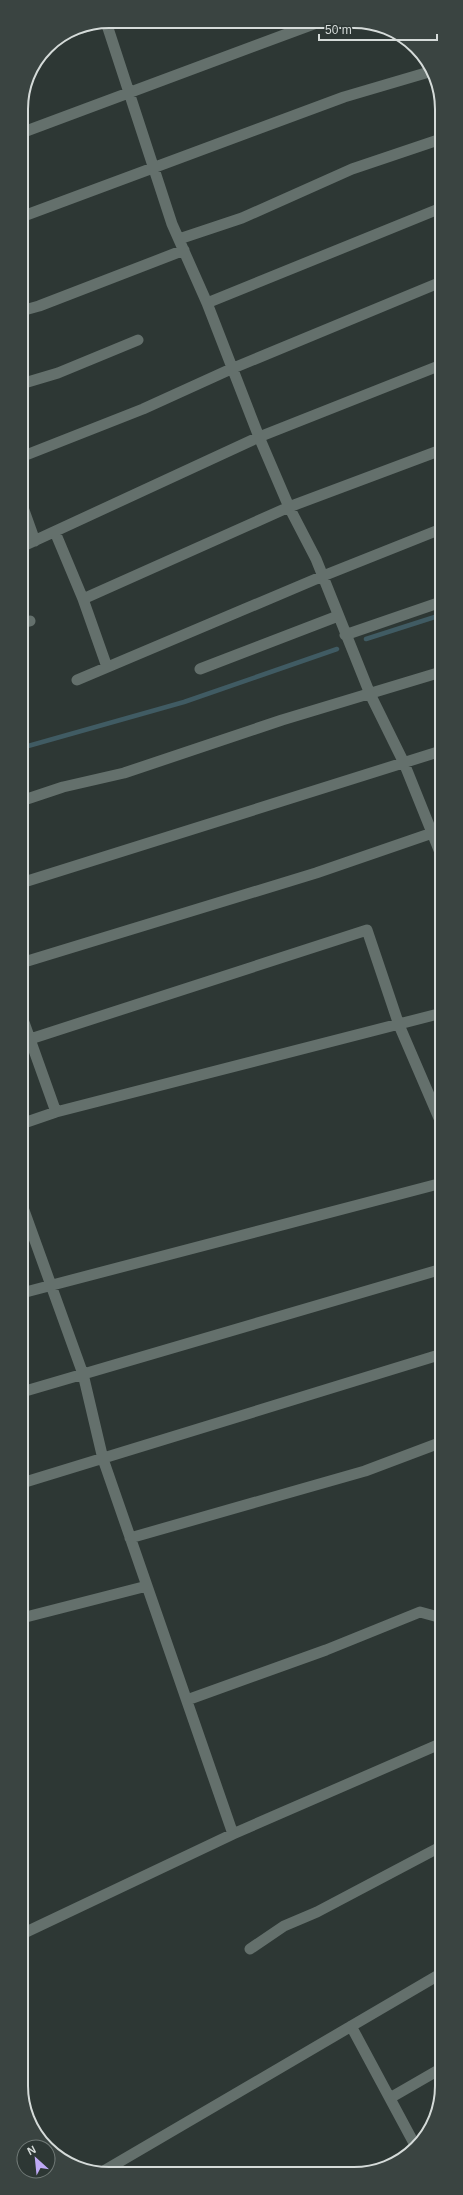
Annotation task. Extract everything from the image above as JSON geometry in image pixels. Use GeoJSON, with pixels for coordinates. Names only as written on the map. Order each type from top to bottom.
{"type":"FeatureCollection","features":[{"type":"Feature","properties":{"kind":"street"},"geometry":{"type":"LineString","coordinates":[[108,28],[128,94],[179,239],[207,303],[231,369],[259,438],[323,576],[345,635],[370,694],[435,828]]}},
{"type":"Feature","properties":{"kind":"street"},"geometry":{"type":"LineString","coordinates":[[28,130],[303,28]]}},
{"type":"Feature","properties":{"kind":"street"},"geometry":{"type":"LineString","coordinates":[[28,214],[344,98],[427,73]]}},
{"type":"Feature","properties":{"kind":"street"},"geometry":{"type":"LineString","coordinates":[[179,239],[242,218],[352,169],[435,141]]}},
{"type":"Feature","properties":{"kind":"street"},"geometry":{"type":"LineString","coordinates":[[207,303],[435,210]]}},
{"type":"Feature","properties":{"kind":"street"},"geometry":{"type":"LineString","coordinates":[[28,309],[184,250]]}},
{"type":"Feature","properties":{"kind":"street"},"geometry":{"type":"LineString","coordinates":[[28,454],[143,409],[231,369],[435,284]]}},
{"type":"Feature","properties":{"kind":"street"},"geometry":{"type":"LineString","coordinates":[[28,382],[58,372],[138,340]]}},
{"type":"Feature","properties":{"kind":"street"},"geometry":{"type":"LineString","coordinates":[[28,544],[259,438],[435,367]]}},
{"type":"Feature","properties":{"kind":"street"},"geometry":{"type":"LineString","coordinates":[[83,599],[290,507],[435,452]]}},
{"type":"Feature","properties":{"kind":"street"},"geometry":{"type":"LineString","coordinates":[[28,522],[35,541]]}},
{"type":"Feature","properties":{"kind":"street"},"geometry":{"type":"LineString","coordinates":[[77,680],[323,576],[435,531]]}},
{"type":"Feature","properties":{"kind":"street"},"geometry":{"type":"LineString","coordinates":[[55,532],[83,599],[107,667]]}},
{"type":"Feature","properties":{"kind":"street"},"geometry":{"type":"LineString","coordinates":[[345,635],[435,604]]}},
{"type":"Feature","properties":{"kind":"street"},"geometry":{"type":"LineString","coordinates":[[200,669],[338,616]]}},
{"type":"Feature","properties":{"kind":"street"},"geometry":{"type":"LineString","coordinates":[[28,799],[63,787],[124,773],[282,720],[435,674]]}},
{"type":"Feature","properties":{"kind":"street"},"geometry":{"type":"LineString","coordinates":[[28,881],[435,753]]}},
{"type":"Feature","properties":{"kind":"street"},"geometry":{"type":"LineString","coordinates":[[28,961],[316,873],[435,833]]}},
{"type":"Feature","properties":{"kind":"street"},"geometry":{"type":"LineString","coordinates":[[28,1040],[367,930],[399,1025],[435,1109]]}},
{"type":"Feature","properties":{"kind":"street"},"geometry":{"type":"LineString","coordinates":[[28,1122],[56,1112],[435,1015]]}},
{"type":"Feature","properties":{"kind":"street"},"geometry":{"type":"LineString","coordinates":[[28,1046],[56,1112]]}},
{"type":"Feature","properties":{"kind":"street"},"geometry":{"type":"LineString","coordinates":[[28,1292],[435,1184]]}},
{"type":"Feature","properties":{"kind":"street"},"geometry":{"type":"LineString","coordinates":[[28,1220],[50,1286],[83,1374],[103,1459],[233,1834]]}},
{"type":"Feature","properties":{"kind":"street"},"geometry":{"type":"LineString","coordinates":[[28,1390],[435,1271]]}},
{"type":"Feature","properties":{"kind":"street"},"geometry":{"type":"LineString","coordinates":[[28,1481],[435,1356]]}},
{"type":"Feature","properties":{"kind":"street"},"geometry":{"type":"LineString","coordinates":[[130,1538],[364,1471],[435,1445]]}},
{"type":"Feature","properties":{"kind":"street"},"geometry":{"type":"LineString","coordinates":[[28,1616],[147,1586]]}},
{"type":"Feature","properties":{"kind":"street"},"geometry":{"type":"LineString","coordinates":[[187,1700],[326,1650],[420,1612],[435,1616]]}},
{"type":"Feature","properties":{"kind":"street"},"geometry":{"type":"LineString","coordinates":[[28,1931],[233,1834],[435,1746]]}},
{"type":"Feature","properties":{"kind":"street"},"geometry":{"type":"LineString","coordinates":[[250,1949],[284,1926],[317,1912],[435,1850]]}},
{"type":"Feature","properties":{"kind":"street"},"geometry":{"type":"LineString","coordinates":[[111,2167],[435,1977]]}},
{"type":"Feature","properties":{"kind":"street"},"geometry":{"type":"LineString","coordinates":[[351,2026],[413,2141]]}},
{"type":"Feature","properties":{"kind":"street"},"geometry":{"type":"LineString","coordinates":[[390,2098],[435,2072]]}},
{"type":"Feature","properties":{"kind":"waterway"},"geometry":{"type":"LineString","coordinates":[[366,639],[435,617]]}},
{"type":"Feature","properties":{"kind":"waterway"},"geometry":{"type":"LineString","coordinates":[[28,746],[184,702],[337,649]]}}]}
